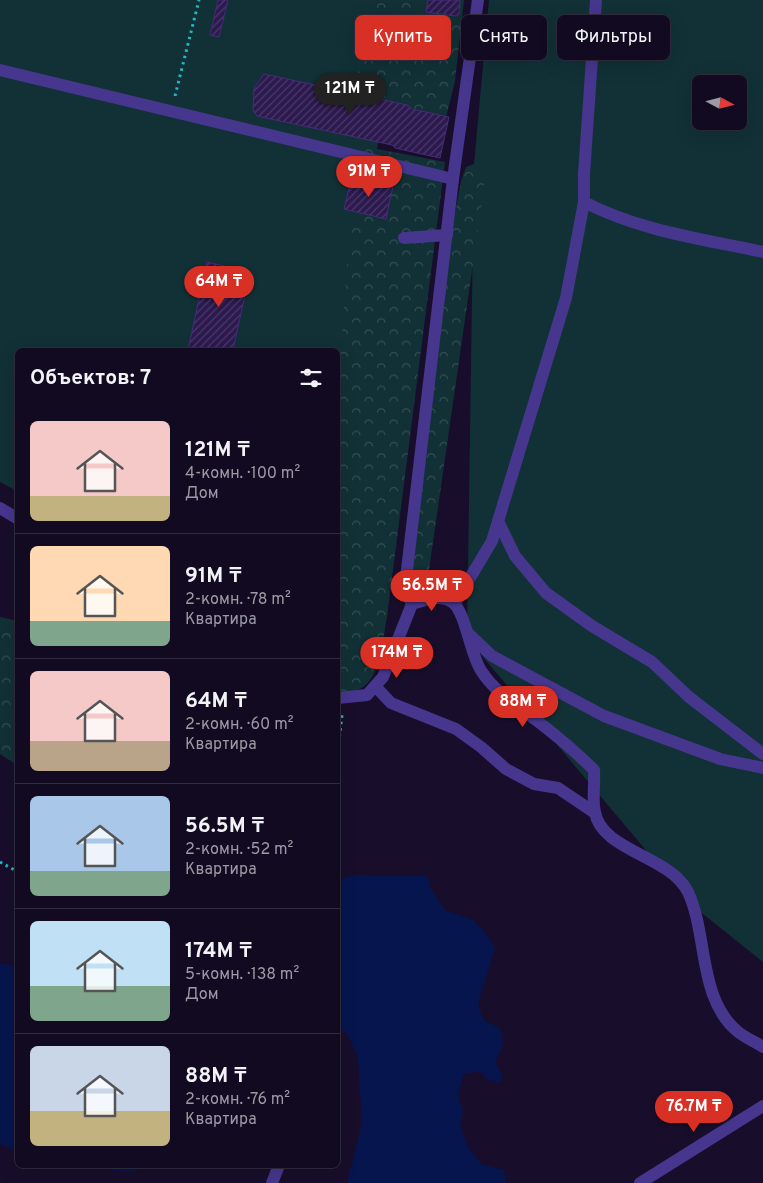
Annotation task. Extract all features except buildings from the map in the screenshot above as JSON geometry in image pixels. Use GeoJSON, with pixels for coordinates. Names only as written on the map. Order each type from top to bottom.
{"type":"FeatureCollection","features":[{"type":"Feature","properties":{"kind":"street"},"geometry":{"type":"LineString","coordinates":[[340,699],[368,695],[383,678],[412,604],[408,596],[406,578],[452,179],[478,0]]}},
{"type":"Feature","properties":{"kind":"street"},"geometry":{"type":"LineString","coordinates":[[455,603],[492,541],[566,298],[584,202],[584,174],[596,0]]}},
{"type":"Feature","properties":{"kind":"street"},"geometry":{"type":"LineString","coordinates":[[0,70],[452,179]]}},
{"type":"Feature","properties":{"kind":"street"},"geometry":{"type":"LineString","coordinates":[[584,202],[609,215],[643,226],[763,252]]}},
{"type":"Feature","properties":{"kind":"street"},"geometry":{"type":"LineString","coordinates":[[404,238],[447,235]]}},
{"type":"Feature","properties":{"kind":"street"},"geometry":{"type":"LineString","coordinates":[[0,508],[15,517]]}},
{"type":"Feature","properties":{"kind":"street"},"geometry":{"type":"LineString","coordinates":[[498,521],[515,556],[546,593],[592,626],[652,662],[689,697],[763,754]]}},
{"type":"Feature","properties":{"kind":"street"},"geometry":{"type":"LineString","coordinates":[[412,604],[429,598],[444,598],[455,603],[462,616],[481,672],[506,697],[579,754],[594,770],[594,813]]}},
{"type":"Feature","properties":{"kind":"street"},"geometry":{"type":"LineString","coordinates":[[466,631],[492,656],[604,716],[720,759],[763,768]]}},
{"type":"Feature","properties":{"kind":"street"},"geometry":{"type":"LineString","coordinates":[[375,686],[391,703],[456,729],[482,747],[506,769],[534,784],[558,788],[594,813],[600,824],[619,844],[676,875],[690,899],[712,990],[722,1012],[737,1031],[763,1047]]}},
{"type":"Feature","properties":{"kind":"street"},"geometry":{"type":"LineString","coordinates":[[640,1183],[763,1106]]}},
{"type":"Feature","properties":{"kind":"street"},"geometry":{"type":"LineString","coordinates":[[272,1183],[278,1168]]}},
{"type":"Feature","properties":{"kind":"path"},"geometry":{"type":"LineString","coordinates":[[171,110],[200,0]]}},
{"type":"Feature","properties":{"kind":"path"},"geometry":{"type":"LineString","coordinates":[[0,862],[15,870]]}},
{"type":"Feature","properties":{"kind":"green space"},"geometry":{"type":"Polygon","coordinates":[[[0,0],[396,0],[394,15],[355,15],[355,60],[388,60],[340,445],[340,348],[15,348],[15,490],[0,482],[0,0]]]}},
{"type":"Feature","properties":{"kind":"green space"},"geometry":{"type":"Polygon","coordinates":[[[370,0],[464,0],[455,81],[446,117],[355,94],[359,60],[451,60],[451,15],[366,15],[370,0]]]}},
{"type":"Feature","properties":{"kind":"green space"},"geometry":{"type":"Polygon","coordinates":[[[489,0],[763,0],[763,962],[693,906],[467,638],[474,164],[484,60],[547,60],[547,15],[488,15],[489,0]]]}},
{"type":"Feature","properties":{"kind":"green space"},"geometry":{"type":"Polygon","coordinates":[[[356,145],[445,162],[383,642],[371,679],[363,687],[352,691],[340,691],[340,362],[356,145]]]}},
{"type":"Feature","properties":{"kind":"green space"},"geometry":{"type":"Polygon","coordinates":[[[474,164],[486,173],[427,584],[419,592],[410,590],[447,256],[461,181],[466,167],[474,164]]]}},
{"type":"Feature","properties":{"kind":"green space"},"geometry":{"type":"Polygon","coordinates":[[[0,617],[15,621],[15,764],[0,754],[0,617]]]}},
{"type":"Feature","properties":{"kind":"shaded area"},"geometry":{"type":"Polygon","coordinates":[[[353,875],[427,876],[431,889],[445,910],[473,920],[483,929],[495,948],[478,1003],[483,1019],[501,1029],[503,1045],[495,1063],[502,1074],[500,1083],[489,1080],[479,1071],[464,1074],[458,1094],[463,1112],[460,1124],[467,1145],[481,1164],[504,1170],[506,1183],[347,1183],[362,1124],[358,1057],[346,1032],[340,1031],[340,880],[353,875]]]}},
{"type":"Feature","properties":{"kind":"shaded area"},"geometry":{"type":"Polygon","coordinates":[[[0,963],[15,967],[15,1150],[0,1144],[0,963]]]}},
{"type":"Feature","properties":{"kind":"shaded area"},"geometry":{"type":"Polygon","coordinates":[[[103,1168],[151,1168],[121,1171],[103,1168]]]}}]}
